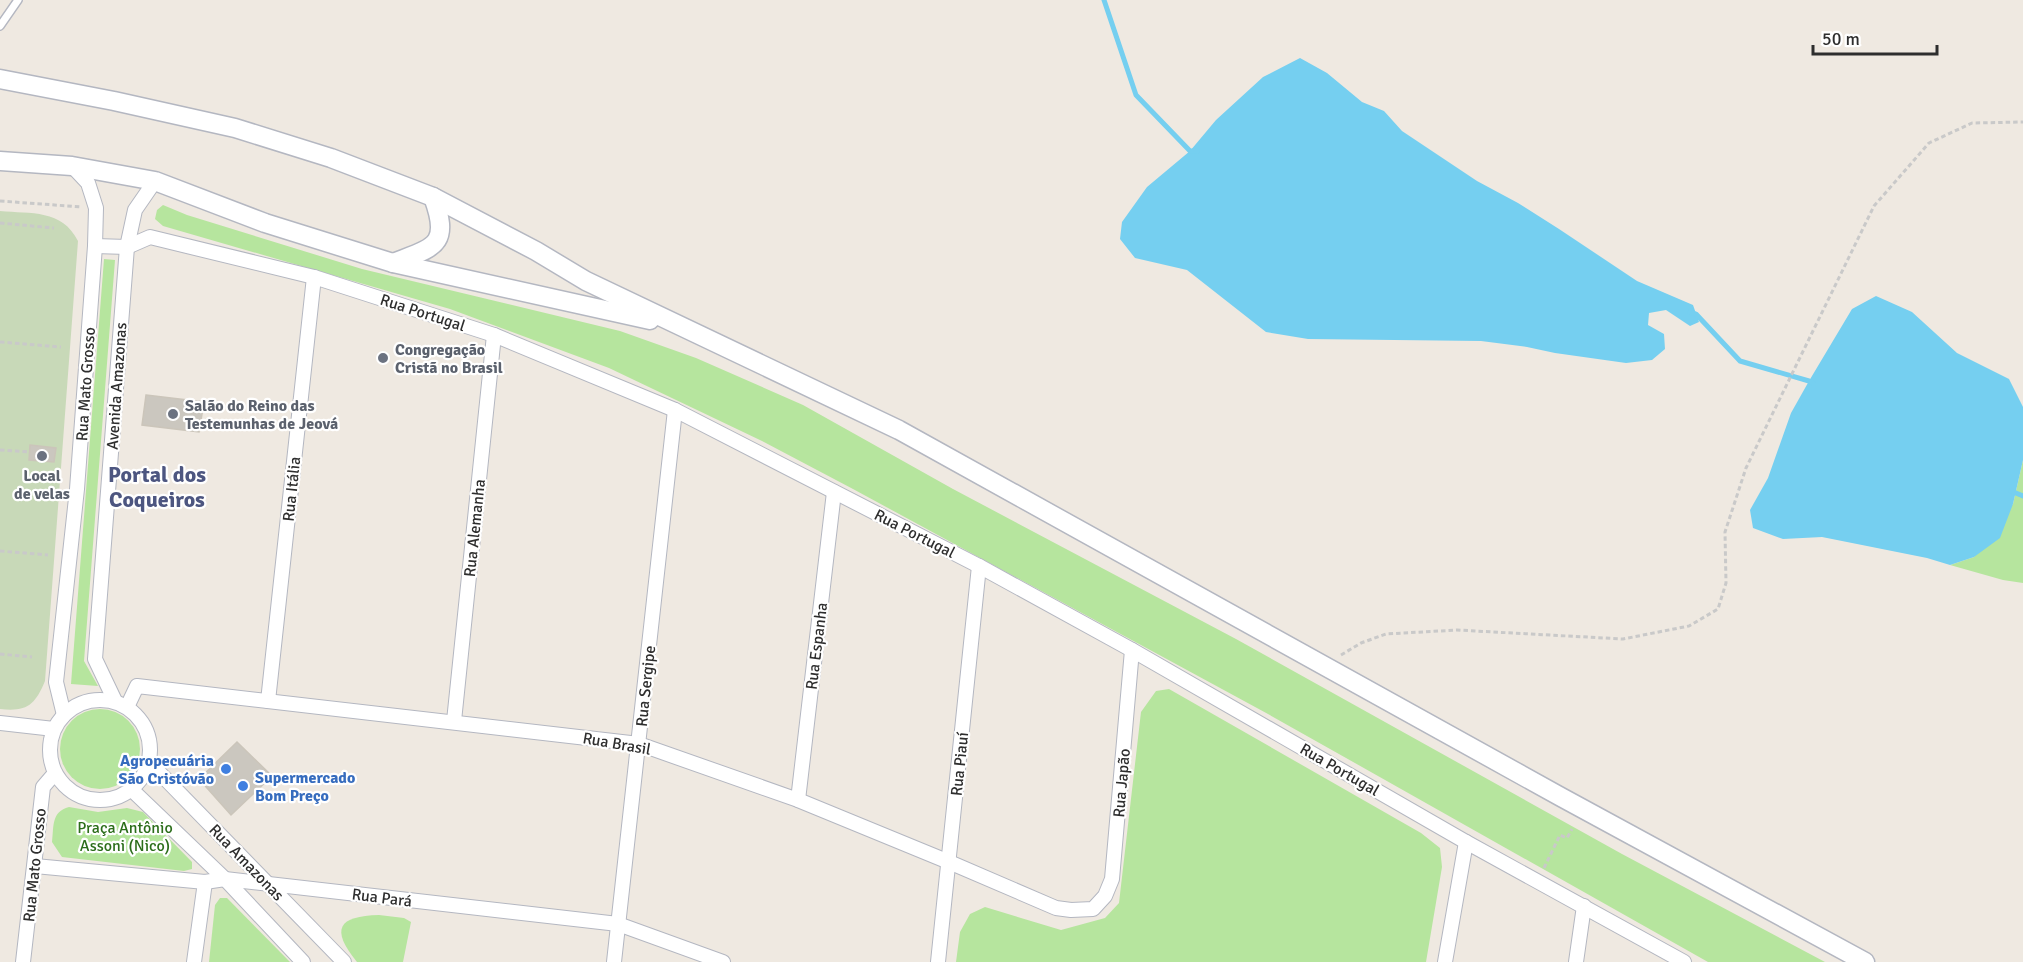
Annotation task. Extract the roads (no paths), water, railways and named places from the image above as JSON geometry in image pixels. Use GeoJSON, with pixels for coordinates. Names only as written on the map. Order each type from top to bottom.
{"type":"FeatureCollection","features":[{"type":"Feature","properties":{"kind":"main road"},"geometry":{"type":"LineString","coordinates":[[0,80],[114,101],[235,128],[331,158],[433,198],[536,251],[586,281],[898,430],[1865,962]]}},
{"type":"Feature","properties":{"kind":"main road"},"geometry":{"type":"LineString","coordinates":[[0,161],[72,166],[155,181],[265,223],[393,263],[678,326]]}},
{"type":"Feature","properties":{"kind":"main road"},"geometry":{"type":"LineString","coordinates":[[393,263],[438,242],[441,232],[440,216],[433,198]]}},
{"type":"Feature","properties":{"kind":"street","name":"Rua Mato Grosso"},"geometry":{"type":"LineString","coordinates":[[64,714],[56,682],[77,489],[96,208],[88,183],[72,166]]}},
{"type":"Feature","properties":{"kind":"street","name":"Avenida Amazonas"},"geometry":{"type":"LineString","coordinates":[[121,704],[95,659],[127,247],[135,210],[155,181]]}},
{"type":"Feature","properties":{"kind":"street","name":"Rua Portugal"},"geometry":{"type":"LineString","coordinates":[[95,246],[127,247],[150,237],[314,277],[495,334],[675,410],[979,566],[1132,650],[1466,842],[1684,962]]}},
{"type":"Feature","properties":{"kind":"street","name":"Rua Itália"},"geometry":{"type":"LineString","coordinates":[[268,701],[314,277]]}},
{"type":"Feature","properties":{"kind":"street","name":"Rua Alemanha"},"geometry":{"type":"LineString","coordinates":[[454,721],[495,334]]}},
{"type":"Feature","properties":{"kind":"street","name":"Rua Sergipe"},"geometry":{"type":"LineString","coordinates":[[614,962],[675,410]]}},
{"type":"Feature","properties":{"kind":"street","name":"Rua Espanha"},"geometry":{"type":"LineString","coordinates":[[798,800],[834,492]]}},
{"type":"Feature","properties":{"kind":"street","name":"Rua Piauí"},"geometry":{"type":"LineString","coordinates":[[938,962],[979,566]]}},
{"type":"Feature","properties":{"kind":"street","name":"Rua Japão"},"geometry":{"type":"LineString","coordinates":[[1093,909],[1105,896],[1112,879],[1132,650]]}},
{"type":"Feature","properties":{"kind":"street","name":"Rua Brasil"},"geometry":{"type":"LineString","coordinates":[[121,704],[137,686],[639,744],[798,800],[1056,908],[1093,909]]}},
{"type":"Feature","properties":{"kind":"street"},"geometry":{"type":"LineString","coordinates":[[102,699],[121,704],[145,725],[151,749],[149,762],[139,782],[131,789],[118,797],[104,800],[90,799],[70,789],[56,773],[50,751],[54,729],[64,714],[88,701],[102,699]]}},
{"type":"Feature","properties":{"kind":"street"},"geometry":{"type":"LineString","coordinates":[[0,723],[54,729]]}},
{"type":"Feature","properties":{"kind":"street","name":"Rua Amazonas"},"geometry":{"type":"LineString","coordinates":[[149,762],[344,962]]}},
{"type":"Feature","properties":{"kind":"street","name":"Rua Mato Grosso"},"geometry":{"type":"LineString","coordinates":[[23,962],[43,788],[56,773]]}},
{"type":"Feature","properties":{"kind":"street","name":"Rua Amazonas"},"geometry":{"type":"LineString","coordinates":[[131,789],[225,879],[303,962]]}},
{"type":"Feature","properties":{"kind":"street"},"geometry":{"type":"LineString","coordinates":[[1445,962],[1466,842]]}},
{"type":"Feature","properties":{"kind":"street","name":"Rua Pará"},"geometry":{"type":"LineString","coordinates":[[34,866],[205,882],[225,879],[268,883],[618,924],[723,962]]}},
{"type":"Feature","properties":{"kind":"street"},"geometry":{"type":"LineString","coordinates":[[194,962],[205,882]]}},
{"type":"Feature","properties":{"kind":"street"},"geometry":{"type":"LineString","coordinates":[[1576,962],[1584,906]]}},
{"type":"Feature","properties":{"kind":"lane"},"geometry":{"type":"LineString","coordinates":[[0,26],[18,0]]}},
{"type":"Feature","properties":{"kind":"water"},"geometry":{"type":"Polygon","coordinates":[[[1300,58],[1327,73],[1362,102],[1384,111],[1402,131],[1477,181],[1518,203],[1637,281],[1693,305],[1699,322],[1690,326],[1666,310],[1649,313],[1648,325],[1664,334],[1665,349],[1652,360],[1626,363],[1481,341],[1308,339],[1266,332],[1187,270],[1135,258],[1120,239],[1122,222],[1147,187],[1190,151],[1216,120],[1263,77],[1300,58]]]}},
{"type":"Feature","properties":{"kind":"water"},"geometry":{"type":"Polygon","coordinates":[[[1876,296],[1912,312],[1957,353],[2009,379],[2023,407],[2023,460],[2013,504],[2000,538],[1974,557],[1950,565],[1927,558],[1822,537],[1783,539],[1753,528],[1750,510],[1768,478],[1791,413],[1852,309],[1876,296]]]}},
{"type":"Feature","properties":{"kind":"waterway"},"geometry":{"type":"LineString","coordinates":[[1104,0],[1136,95],[1190,151],[1197,151]]}},
{"type":"Feature","properties":{"kind":"waterway"},"geometry":{"type":"LineString","coordinates":[[1690,312],[1696,314],[1740,361],[1813,383]]}},
{"type":"Feature","properties":{"kind":"waterway"},"geometry":{"type":"LineString","coordinates":[[2011,491],[2023,496]]}},
{"type":"Feature","properties":{"kind":"place","name":"Congregação Cristã no Brasil"},"geometry":{"type":"Point","coordinates":[383,358]}},
{"type":"Feature","properties":{"kind":"place","name":"Salão do Reino das Testemunhas de Jeová"},"geometry":{"type":"Point","coordinates":[173,414]}},
{"type":"Feature","properties":{"kind":"place","name":"Local de velas"},"geometry":{"type":"Point","coordinates":[42,456]}},
{"type":"Feature","properties":{"kind":"place","name":"Agropecuária São Cristóvão"},"geometry":{"type":"Point","coordinates":[226,769]}},
{"type":"Feature","properties":{"kind":"place","name":"Supermercado Bom Preço"},"geometry":{"type":"Point","coordinates":[243,786]}},
{"type":"Feature","properties":{"kind":"district","name":"Portal dos Coqueiros"},"geometry":{"type":"Point","coordinates":[157,486]}},
{"type":"Feature","properties":{"kind":"park label","name":"Praça Antônio Assoni (Nico)"},"geometry":{"type":"Point","coordinates":[125,836]}}]}
